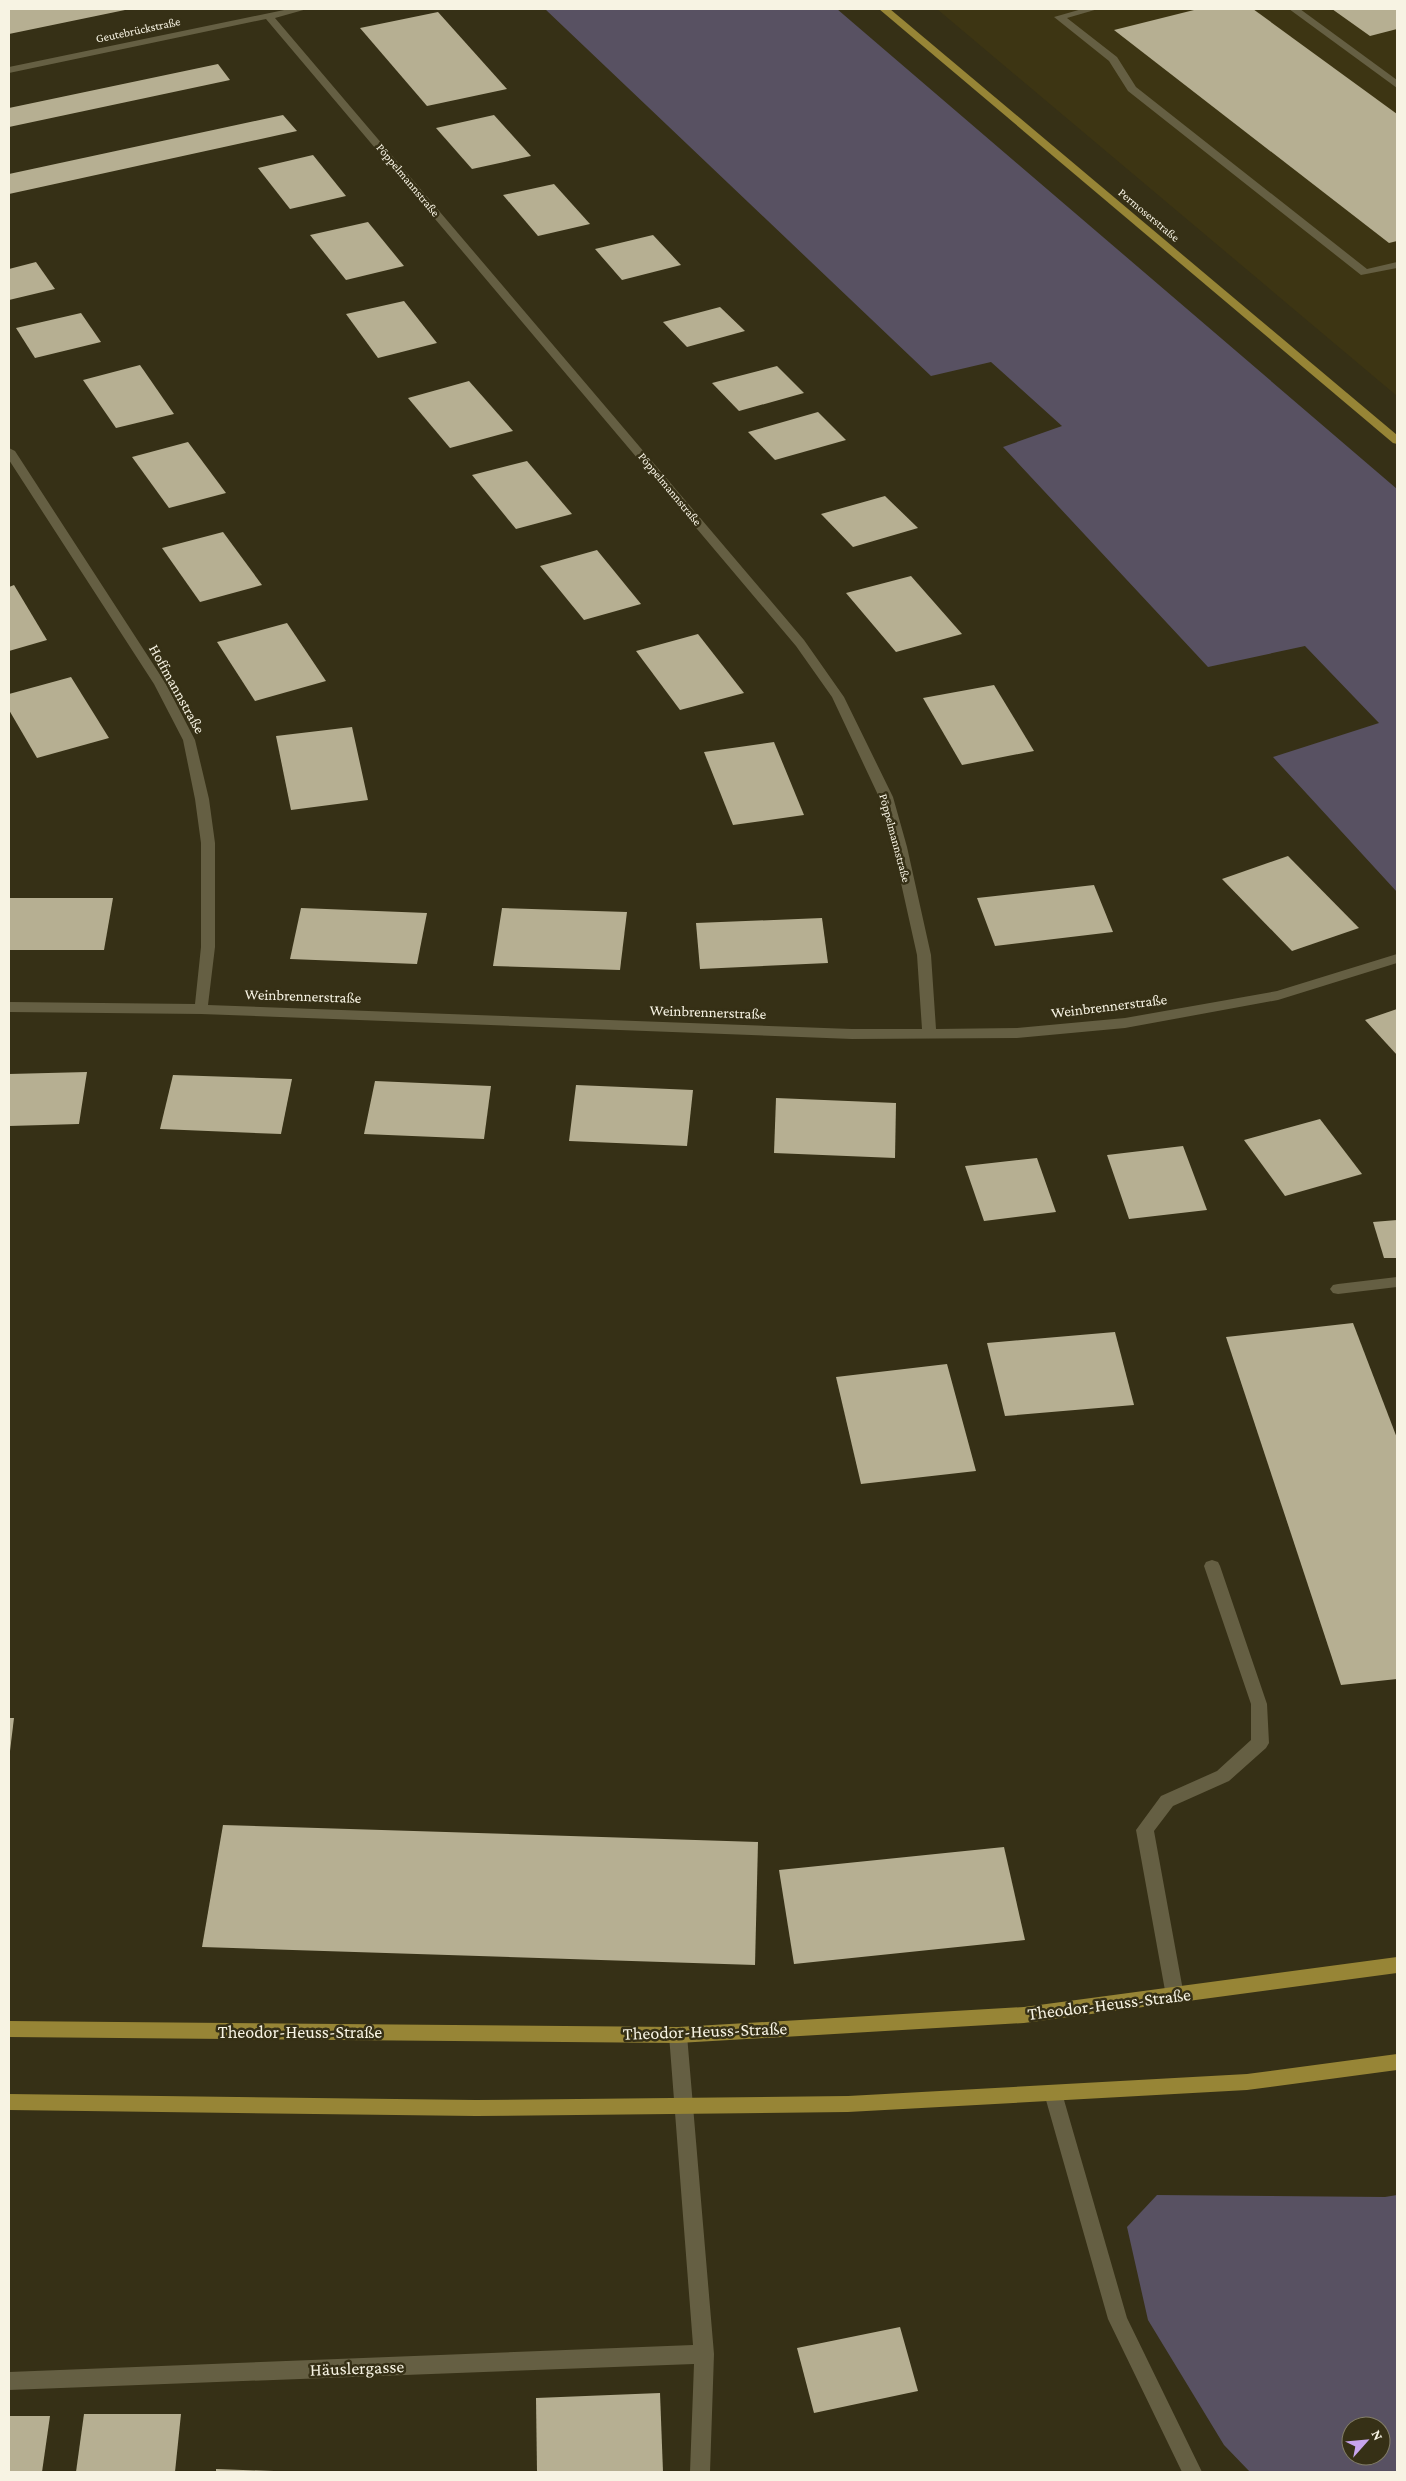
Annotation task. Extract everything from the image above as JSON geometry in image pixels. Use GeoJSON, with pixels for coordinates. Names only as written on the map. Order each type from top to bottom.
{"type":"FeatureCollection","features":[{"type":"Feature","properties":{"kind":"main road","name":"Permoserstraße"},"geometry":{"type":"LineString","coordinates":[[884,9],[1397,441]]}},
{"type":"Feature","properties":{"kind":"main road","name":"Theodor-Heuss-Straße"},"geometry":{"type":"LineString","coordinates":[[9,2029],[678,2035],[1024,2015],[1397,1965]]}},
{"type":"Feature","properties":{"kind":"main road"},"geometry":{"type":"LineString","coordinates":[[9,2102],[138,2102],[476,2108],[683,2104],[848,2104],[1247,2082],[1397,2062]]}},
{"type":"Feature","properties":{"kind":"street","name":"Geutebrückstraße"},"geometry":{"type":"LineString","coordinates":[[9,70],[302,9]]}},
{"type":"Feature","properties":{"kind":"street"},"geometry":{"type":"LineString","coordinates":[[1093,9],[1059,17],[1113,59],[1132,89],[1365,273],[1397,264]]}},
{"type":"Feature","properties":{"kind":"street"},"geometry":{"type":"LineString","coordinates":[[1294,9],[1397,85]]}},
{"type":"Feature","properties":{"kind":"street","name":"Pöppelmannstraße"},"geometry":{"type":"LineString","coordinates":[[268,16],[800,643],[838,697],[886,797],[900,847],[924,955],[929,1035]]}},
{"type":"Feature","properties":{"kind":"street","name":"Hoffmannstraße"},"geometry":{"type":"LineString","coordinates":[[9,451],[160,684],[189,740],[202,799],[208,843],[208,947],[201,1009]]}},
{"type":"Feature","properties":{"kind":"street","name":"Weinbrennerstraße"},"geometry":{"type":"LineString","coordinates":[[9,1007],[201,1009],[852,1034],[1017,1033],[1125,1023],[1278,994],[1397,958]]}},
{"type":"Feature","properties":{"kind":"street"},"geometry":{"type":"LineString","coordinates":[[1338,1289],[1397,1282]]}},
{"type":"Feature","properties":{"kind":"street"},"geometry":{"type":"LineString","coordinates":[[1175,1996],[1145,1830],[1167,1801],[1222,1776],[1260,1743],[1259,1704],[1212,1566]]}},
{"type":"Feature","properties":{"kind":"street"},"geometry":{"type":"LineString","coordinates":[[678,2035],[704,2354],[700,2472]]}},
{"type":"Feature","properties":{"kind":"street"},"geometry":{"type":"LineString","coordinates":[[1053,2093],[1118,2319],[1192,2472]]}},
{"type":"Feature","properties":{"kind":"street","name":"Häuslergasse"},"geometry":{"type":"LineString","coordinates":[[9,2381],[704,2354]]}},
{"type":"Feature","properties":{"kind":"shaded area"},"geometry":{"type":"Polygon","coordinates":[[[545,9],[837,9],[1397,489],[1397,892],[1273,757],[1379,723],[1305,646],[1208,667],[1003,447],[1062,426],[991,362],[931,376],[545,9]]]}},
{"type":"Feature","properties":{"kind":"shaded area"},"geometry":{"type":"Polygon","coordinates":[[[937,9],[1397,9],[1397,396],[937,9]]]}},
{"type":"Feature","properties":{"kind":"shaded area"},"geometry":{"type":"Polygon","coordinates":[[[1157,2195],[1385,2197],[1397,2195],[1397,2472],[1250,2472],[1224,2445],[1148,2320],[1127,2227],[1157,2195]]]}},
{"type":"Feature","properties":{"kind":"building"},"geometry":{"type":"Polygon","coordinates":[[[9,9],[125,9],[125,10],[9,34],[9,9]]]}},
{"type":"Feature","properties":{"kind":"building"},"geometry":{"type":"Polygon","coordinates":[[[1198,9],[1253,9],[1397,114],[1397,241],[1389,243],[1114,30],[1198,9]]]}},
{"type":"Feature","properties":{"kind":"building"},"geometry":{"type":"Polygon","coordinates":[[[1332,9],[1397,9],[1397,29],[1370,36],[1332,9]]]}},
{"type":"Feature","properties":{"kind":"building"},"geometry":{"type":"Polygon","coordinates":[[[438,12],[507,89],[427,106],[360,28],[438,12]]]}},
{"type":"Feature","properties":{"kind":"building"},"geometry":{"type":"Polygon","coordinates":[[[218,64],[230,80],[9,127],[9,108],[218,64]]]}},
{"type":"Feature","properties":{"kind":"building"},"geometry":{"type":"Polygon","coordinates":[[[283,115],[297,131],[9,194],[9,174],[283,115]]]}},
{"type":"Feature","properties":{"kind":"building"},"geometry":{"type":"Polygon","coordinates":[[[494,115],[531,156],[472,169],[436,128],[494,115]]]}},
{"type":"Feature","properties":{"kind":"building"},"geometry":{"type":"Polygon","coordinates":[[[313,155],[346,196],[290,209],[258,168],[313,155]]]}},
{"type":"Feature","properties":{"kind":"building"},"geometry":{"type":"Polygon","coordinates":[[[554,184],[590,224],[538,236],[503,195],[554,184]]]}},
{"type":"Feature","properties":{"kind":"building"},"geometry":{"type":"Polygon","coordinates":[[[368,222],[404,266],[346,280],[310,235],[368,222]]]}},
{"type":"Feature","properties":{"kind":"building"},"geometry":{"type":"Polygon","coordinates":[[[653,235],[681,265],[622,280],[595,249],[653,235]]]}},
{"type":"Feature","properties":{"kind":"building"},"geometry":{"type":"Polygon","coordinates":[[[36,262],[55,289],[9,300],[9,269],[36,262]]]}},
{"type":"Feature","properties":{"kind":"building"},"geometry":{"type":"Polygon","coordinates":[[[404,301],[437,343],[378,358],[346,314],[404,301]]]}},
{"type":"Feature","properties":{"kind":"building"},"geometry":{"type":"Polygon","coordinates":[[[720,307],[745,331],[687,347],[663,322],[720,307]]]}},
{"type":"Feature","properties":{"kind":"building"},"geometry":{"type":"Polygon","coordinates":[[[81,313],[101,342],[35,358],[16,328],[81,313]]]}},
{"type":"Feature","properties":{"kind":"building"},"geometry":{"type":"Polygon","coordinates":[[[140,365],[174,414],[116,428],[83,380],[140,365]]]}},
{"type":"Feature","properties":{"kind":"building"},"geometry":{"type":"Polygon","coordinates":[[[777,366],[804,393],[739,411],[712,383],[777,366]]]}},
{"type":"Feature","properties":{"kind":"building"},"geometry":{"type":"Polygon","coordinates":[[[469,381],[513,431],[450,448],[408,398],[469,381]]]}},
{"type":"Feature","properties":{"kind":"building"},"geometry":{"type":"Polygon","coordinates":[[[818,412],[846,440],[775,460],[748,432],[818,412]]]}},
{"type":"Feature","properties":{"kind":"building"},"geometry":{"type":"Polygon","coordinates":[[[188,442],[226,493],[169,508],[132,457],[188,442]]]}},
{"type":"Feature","properties":{"kind":"building"},"geometry":{"type":"Polygon","coordinates":[[[527,461],[572,514],[516,529],[472,475],[527,461]]]}},
{"type":"Feature","properties":{"kind":"building"},"geometry":{"type":"Polygon","coordinates":[[[885,496],[918,528],[853,547],[821,514],[885,496]]]}},
{"type":"Feature","properties":{"kind":"building"},"geometry":{"type":"Polygon","coordinates":[[[223,532],[262,585],[200,602],[162,548],[223,532]]]}},
{"type":"Feature","properties":{"kind":"building"},"geometry":{"type":"Polygon","coordinates":[[[597,550],[641,604],[584,620],[540,566],[597,550]]]}},
{"type":"Feature","properties":{"kind":"building"},"geometry":{"type":"Polygon","coordinates":[[[911,576],[962,634],[896,652],[846,593],[911,576]]]}},
{"type":"Feature","properties":{"kind":"building"},"geometry":{"type":"Polygon","coordinates":[[[14,585],[47,640],[9,651],[9,587],[14,585]]]}},
{"type":"Feature","properties":{"kind":"building"},"geometry":{"type":"Polygon","coordinates":[[[287,623],[326,681],[255,701],[217,642],[287,623]]]}},
{"type":"Feature","properties":{"kind":"building"},"geometry":{"type":"Polygon","coordinates":[[[698,634],[744,693],[680,710],[636,651],[698,634]]]}},
{"type":"Feature","properties":{"kind":"building"},"geometry":{"type":"Polygon","coordinates":[[[71,677],[109,738],[37,758],[9,710],[9,694],[71,677]]]}},
{"type":"Feature","properties":{"kind":"building"},"geometry":{"type":"Polygon","coordinates":[[[994,685],[1034,751],[962,765],[923,698],[994,685]]]}},
{"type":"Feature","properties":{"kind":"building"},"geometry":{"type":"Polygon","coordinates":[[[352,727],[368,800],[291,810],[276,736],[352,727]]]}},
{"type":"Feature","properties":{"kind":"building"},"geometry":{"type":"Polygon","coordinates":[[[774,742],[804,815],[733,825],[704,752],[774,742]]]}},
{"type":"Feature","properties":{"kind":"building"},"geometry":{"type":"Polygon","coordinates":[[[1288,856],[1359,928],[1292,951],[1222,879],[1288,856]]]}},
{"type":"Feature","properties":{"kind":"building"},"geometry":{"type":"Polygon","coordinates":[[[1094,885],[1113,932],[995,946],[977,898],[1094,885]]]}},
{"type":"Feature","properties":{"kind":"building"},"geometry":{"type":"Polygon","coordinates":[[[9,898],[113,898],[104,950],[9,950],[9,898]]]}},
{"type":"Feature","properties":{"kind":"building"},"geometry":{"type":"Polygon","coordinates":[[[301,908],[427,913],[417,964],[290,959],[301,908]]]}},
{"type":"Feature","properties":{"kind":"building"},"geometry":{"type":"Polygon","coordinates":[[[502,908],[627,912],[620,970],[493,966],[502,908]]]}},
{"type":"Feature","properties":{"kind":"building"},"geometry":{"type":"Polygon","coordinates":[[[822,918],[828,963],[700,969],[696,923],[822,918]]]}},
{"type":"Feature","properties":{"kind":"building"},"geometry":{"type":"Polygon","coordinates":[[[1397,1009],[1397,1055],[1365,1020],[1397,1009]]]}},
{"type":"Feature","properties":{"kind":"building"},"geometry":{"type":"Polygon","coordinates":[[[87,1072],[79,1124],[9,1126],[9,1074],[87,1072]]]}},
{"type":"Feature","properties":{"kind":"building"},"geometry":{"type":"Polygon","coordinates":[[[173,1075],[292,1079],[281,1134],[160,1129],[173,1075]]]}},
{"type":"Feature","properties":{"kind":"building"},"geometry":{"type":"Polygon","coordinates":[[[375,1081],[491,1086],[484,1139],[364,1134],[375,1081]]]}},
{"type":"Feature","properties":{"kind":"building"},"geometry":{"type":"Polygon","coordinates":[[[576,1085],[693,1090],[687,1146],[569,1141],[576,1085]]]}},
{"type":"Feature","properties":{"kind":"building"},"geometry":{"type":"Polygon","coordinates":[[[776,1098],[896,1103],[895,1158],[774,1153],[776,1098]]]}},
{"type":"Feature","properties":{"kind":"building"},"geometry":{"type":"Polygon","coordinates":[[[1320,1119],[1362,1174],[1285,1196],[1244,1140],[1320,1119]]]}},
{"type":"Feature","properties":{"kind":"building"},"geometry":{"type":"Polygon","coordinates":[[[1183,1146],[1207,1210],[1129,1219],[1107,1155],[1183,1146]]]}},
{"type":"Feature","properties":{"kind":"building"},"geometry":{"type":"Polygon","coordinates":[[[1037,1158],[1056,1212],[984,1221],[965,1166],[1037,1158]]]}},
{"type":"Feature","properties":{"kind":"building"},"geometry":{"type":"Polygon","coordinates":[[[1397,1220],[1397,1258],[1384,1258],[1373,1222],[1397,1220]]]}},
{"type":"Feature","properties":{"kind":"building"},"geometry":{"type":"Polygon","coordinates":[[[1353,1323],[1397,1438],[1397,1679],[1341,1685],[1226,1337],[1353,1323]]]}},
{"type":"Feature","properties":{"kind":"building"},"geometry":{"type":"Polygon","coordinates":[[[1115,1332],[1134,1405],[1005,1416],[987,1343],[1115,1332]]]}},
{"type":"Feature","properties":{"kind":"building"},"geometry":{"type":"Polygon","coordinates":[[[947,1364],[976,1471],[861,1484],[836,1377],[947,1364]]]}},
{"type":"Feature","properties":{"kind":"building"},"geometry":{"type":"Polygon","coordinates":[[[9,1718],[14,1718],[10,1751],[9,1751],[9,1718]]]}},
{"type":"Feature","properties":{"kind":"building"},"geometry":{"type":"Polygon","coordinates":[[[223,1825],[758,1842],[755,1965],[202,1947],[223,1825]]]}},
{"type":"Feature","properties":{"kind":"building"},"geometry":{"type":"Polygon","coordinates":[[[1004,1847],[1025,1940],[794,1964],[779,1870],[1004,1847]]]}},
{"type":"Feature","properties":{"kind":"building"},"geometry":{"type":"Polygon","coordinates":[[[900,2327],[918,2391],[814,2413],[797,2348],[900,2327]]]}},
{"type":"Feature","properties":{"kind":"building"},"geometry":{"type":"Polygon","coordinates":[[[660,2393],[663,2472],[537,2472],[536,2398],[660,2393]]]}},
{"type":"Feature","properties":{"kind":"building"},"geometry":{"type":"Polygon","coordinates":[[[84,2414],[181,2414],[175,2472],[76,2472],[84,2414]]]}},
{"type":"Feature","properties":{"kind":"building"},"geometry":{"type":"Polygon","coordinates":[[[9,2416],[50,2416],[42,2472],[9,2472],[9,2416]]]}},
{"type":"Feature","properties":{"kind":"building"},"geometry":{"type":"Polygon","coordinates":[[[216,2469],[274,2471],[274,2472],[216,2472],[216,2469]]]}}]}
